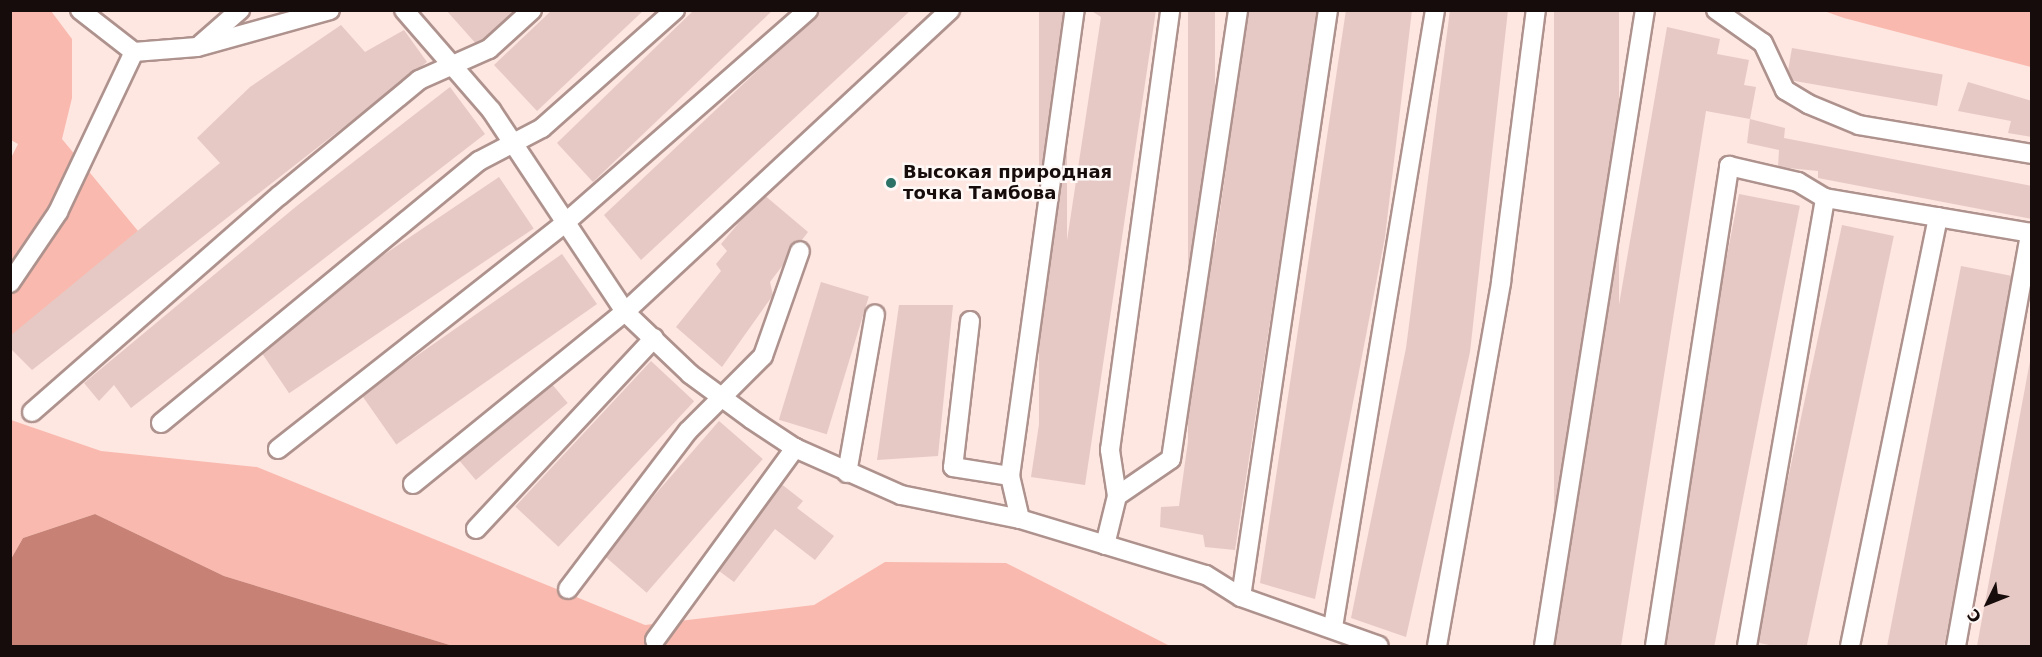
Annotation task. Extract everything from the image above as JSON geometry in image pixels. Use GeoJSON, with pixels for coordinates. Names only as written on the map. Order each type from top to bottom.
{"type":"FeatureCollection","features":[{"type":"Feature","properties":{"kind":"lane"},"geometry":{"type":"LineString","coordinates":[[80,10],[134,52],[198,47],[330,10]]}},
{"type":"Feature","properties":{"kind":"lane"},"geometry":{"type":"LineString","coordinates":[[198,47],[240,10]]}},
{"type":"Feature","properties":{"kind":"lane"},"geometry":{"type":"LineString","coordinates":[[404,10],[453,66],[515,144],[625,312],[720,399],[795,448],[901,495],[1020,519],[1206,575],[1241,597],[1333,627],[1379,646]]}},
{"type":"Feature","properties":{"kind":"lane"},"geometry":{"type":"LineString","coordinates":[[32,412],[419,80],[489,49],[532,10]]}},
{"type":"Feature","properties":{"kind":"lane"},"geometry":{"type":"LineString","coordinates":[[161,423],[479,161],[542,128],[675,10]]}},
{"type":"Feature","properties":{"kind":"lane"},"geometry":{"type":"LineString","coordinates":[[278,449],[566,222],[808,10]]}},
{"type":"Feature","properties":{"kind":"lane"},"geometry":{"type":"LineString","coordinates":[[413,484],[625,312],[950,10]]}},
{"type":"Feature","properties":{"kind":"lane"},"geometry":{"type":"LineString","coordinates":[[1020,519],[1010,476],[1075,10]]}},
{"type":"Feature","properties":{"kind":"lane"},"geometry":{"type":"LineString","coordinates":[[1105,544],[1117,496],[1110,450],[1170,10]]}},
{"type":"Feature","properties":{"kind":"lane"},"geometry":{"type":"LineString","coordinates":[[1117,496],[1171,459],[1238,10]]}},
{"type":"Feature","properties":{"kind":"lane"},"geometry":{"type":"LineString","coordinates":[[1241,597],[1328,10]]}},
{"type":"Feature","properties":{"kind":"lane"},"geometry":{"type":"LineString","coordinates":[[1333,627],[1435,10]]}},
{"type":"Feature","properties":{"kind":"lane"},"geometry":{"type":"LineString","coordinates":[[1437,646],[1501,282],[1536,10]]}},
{"type":"Feature","properties":{"kind":"lane"},"geometry":{"type":"LineString","coordinates":[[1544,646],[1645,10]]}},
{"type":"Feature","properties":{"kind":"lane"},"geometry":{"type":"LineString","coordinates":[[1716,10],[1763,43],[1785,90],[1808,104],[1859,125],[2031,154]]}},
{"type":"Feature","properties":{"kind":"lane"},"geometry":{"type":"LineString","coordinates":[[10,283],[58,212],[134,52]]}},
{"type":"Feature","properties":{"kind":"lane"},"geometry":{"type":"LineString","coordinates":[[1655,646],[1729,166],[1798,182],[1825,198],[2031,233],[1956,646]]}},
{"type":"Feature","properties":{"kind":"lane"},"geometry":{"type":"LineString","coordinates":[[1747,646],[1825,198]]}},
{"type":"Feature","properties":{"kind":"lane"},"geometry":{"type":"LineString","coordinates":[[1850,646],[1938,217]]}},
{"type":"Feature","properties":{"kind":"lane"},"geometry":{"type":"LineString","coordinates":[[568,589],[688,431],[763,356],[800,251]]}},
{"type":"Feature","properties":{"kind":"lane"},"geometry":{"type":"LineString","coordinates":[[847,473],[875,314]]}},
{"type":"Feature","properties":{"kind":"lane"},"geometry":{"type":"LineString","coordinates":[[970,321],[953,467],[1010,476]]}},
{"type":"Feature","properties":{"kind":"lane"},"geometry":{"type":"LineString","coordinates":[[476,529],[654,338]]}},
{"type":"Feature","properties":{"kind":"lane"},"geometry":{"type":"LineString","coordinates":[[655,640],[795,448]]}},
{"type":"Feature","properties":{"kind":"shaded area"},"geometry":{"type":"Polygon","coordinates":[[[11,11],[51,11],[72,39],[72,98],[62,139],[138,231],[11,350],[10,160],[18,144],[11,140],[11,11]]]}},
{"type":"Feature","properties":{"kind":"shaded area"},"geometry":{"type":"Polygon","coordinates":[[[1824,11],[2031,11],[2031,67],[1844,18],[1824,11]]]}},
{"type":"Feature","properties":{"kind":"shaded area"},"geometry":{"type":"Polygon","coordinates":[[[11,420],[101,451],[257,467],[645,625],[814,605],[885,562],[1006,563],[1170,646],[453,646],[224,576],[95,514],[23,538],[11,559],[11,420]]]}},
{"type":"Feature","properties":{"kind":"shaded area"},"geometry":{"type":"Polygon","coordinates":[[[95,514],[224,576],[453,646],[11,646],[11,559],[23,538],[95,514]]]}},
{"type":"Feature","properties":{"kind":"building"},"geometry":{"type":"Polygon","coordinates":[[[446,10],[515,10],[478,46],[446,10]]]}},
{"type":"Feature","properties":{"kind":"building"},"geometry":{"type":"Polygon","coordinates":[[[552,10],[644,10],[537,111],[494,65],[552,10]]]}},
{"type":"Feature","properties":{"kind":"building"},"geometry":{"type":"Polygon","coordinates":[[[694,10],[773,10],[593,182],[557,143],[694,10]]]}},
{"type":"Feature","properties":{"kind":"building"},"geometry":{"type":"Polygon","coordinates":[[[822,10],[911,10],[641,260],[604,215],[822,10]]]}},
{"type":"Feature","properties":{"kind":"building"},"geometry":{"type":"Polygon","coordinates":[[[1039,10],[1067,10],[1067,464],[1039,464],[1039,10]]]}},
{"type":"Feature","properties":{"kind":"building"},"geometry":{"type":"Polygon","coordinates":[[[1090,10],[1156,10],[1085,485],[1031,477],[1101,17],[1090,10]]]}},
{"type":"Feature","properties":{"kind":"building"},"geometry":{"type":"Polygon","coordinates":[[[1188,10],[1215,10],[1215,443],[1188,443],[1188,10]]]}},
{"type":"Feature","properties":{"kind":"building"},"geometry":{"type":"Polygon","coordinates":[[[1248,10],[1318,10],[1235,550],[1205,547],[1203,535],[1160,527],[1161,507],[1179,506],[1248,10]]]}},
{"type":"Feature","properties":{"kind":"building"},"geometry":{"type":"Polygon","coordinates":[[[1346,10],[1412,10],[1385,237],[1315,599],[1260,583],[1346,10]]]}},
{"type":"Feature","properties":{"kind":"building"},"geometry":{"type":"Polygon","coordinates":[[[1450,10],[1508,10],[1470,352],[1406,637],[1351,618],[1406,348],[1450,10]]]}},
{"type":"Feature","properties":{"kind":"building"},"geometry":{"type":"Polygon","coordinates":[[[1554,10],[1619,10],[1619,646],[1554,646],[1554,10]]]}},
{"type":"Feature","properties":{"kind":"building"},"geometry":{"type":"Polygon","coordinates":[[[341,25],[365,52],[404,30],[427,62],[32,370],[10,348],[10,336],[220,163],[197,138],[250,87],[341,25]]]}},
{"type":"Feature","properties":{"kind":"building"},"geometry":{"type":"Polygon","coordinates":[[[1667,27],[1720,39],[1717,54],[1749,60],[1744,85],[1756,87],[1750,119],[1706,111],[1621,646],[1560,646],[1667,27]]]}},
{"type":"Feature","properties":{"kind":"building"},"geometry":{"type":"Polygon","coordinates":[[[1792,48],[1943,75],[1937,106],[1786,80],[1792,48]]]}},
{"type":"Feature","properties":{"kind":"building"},"geometry":{"type":"Polygon","coordinates":[[[1968,82],[2032,101],[2032,137],[2008,133],[2011,121],[1958,111],[1968,82]]]}},
{"type":"Feature","properties":{"kind":"building"},"geometry":{"type":"Polygon","coordinates":[[[450,87],[485,134],[131,408],[114,385],[99,401],[84,383],[298,205],[450,87]]]}},
{"type":"Feature","properties":{"kind":"building"},"geometry":{"type":"Polygon","coordinates":[[[1750,119],[1785,128],[1784,138],[2032,186],[2032,219],[1818,178],[1818,171],[1778,167],[1779,150],[1747,143],[1750,119]]]}},
{"type":"Feature","properties":{"kind":"building"},"geometry":{"type":"Polygon","coordinates":[[[499,177],[534,228],[289,393],[254,342],[499,177]]]}},
{"type":"Feature","properties":{"kind":"building"},"geometry":{"type":"Polygon","coordinates":[[[763,194],[808,232],[770,282],[773,295],[722,367],[676,327],[721,271],[716,264],[727,251],[721,244],[763,194]]]}},
{"type":"Feature","properties":{"kind":"building"},"geometry":{"type":"Polygon","coordinates":[[[1739,194],[1800,206],[1714,646],[1664,646],[1652,644],[1739,194]]]}},
{"type":"Feature","properties":{"kind":"building"},"geometry":{"type":"Polygon","coordinates":[[[1842,225],[1894,236],[1807,646],[1774,646],[1753,642],[1842,225]]]}},
{"type":"Feature","properties":{"kind":"building"},"geometry":{"type":"Polygon","coordinates":[[[562,254],[597,304],[396,444],[361,395],[562,254]]]}},
{"type":"Feature","properties":{"kind":"building"},"geometry":{"type":"Polygon","coordinates":[[[1961,266],[2016,277],[1944,646],[1887,646],[1961,266]]]}},
{"type":"Feature","properties":{"kind":"building"},"geometry":{"type":"Polygon","coordinates":[[[821,282],[869,297],[827,434],[779,420],[821,282]]]}},
{"type":"Feature","properties":{"kind":"building"},"geometry":{"type":"Polygon","coordinates":[[[899,305],[953,305],[938,456],[877,460],[899,305]]]}},
{"type":"Feature","properties":{"kind":"building"},"geometry":{"type":"Polygon","coordinates":[[[651,361],[694,401],[558,547],[515,507],[651,361]]]}},
{"type":"Feature","properties":{"kind":"building"},"geometry":{"type":"Polygon","coordinates":[[[2030,361],[2032,646],[1977,646],[2030,361]]]}},
{"type":"Feature","properties":{"kind":"building"},"geometry":{"type":"Polygon","coordinates":[[[551,383],[568,403],[476,480],[459,460],[551,383]]]}},
{"type":"Feature","properties":{"kind":"building"},"geometry":{"type":"Polygon","coordinates":[[[719,421],[763,459],[647,593],[603,555],[719,421]]]}},
{"type":"Feature","properties":{"kind":"building"},"geometry":{"type":"Polygon","coordinates":[[[780,483],[803,501],[797,508],[834,536],[815,560],[775,529],[734,582],[715,568],[780,483]]]}},
{"type":"Feature","properties":{"kind":"place","name":"Высокая природная точка Тамбова"},"geometry":{"type":"Point","coordinates":[891,183]}}]}
